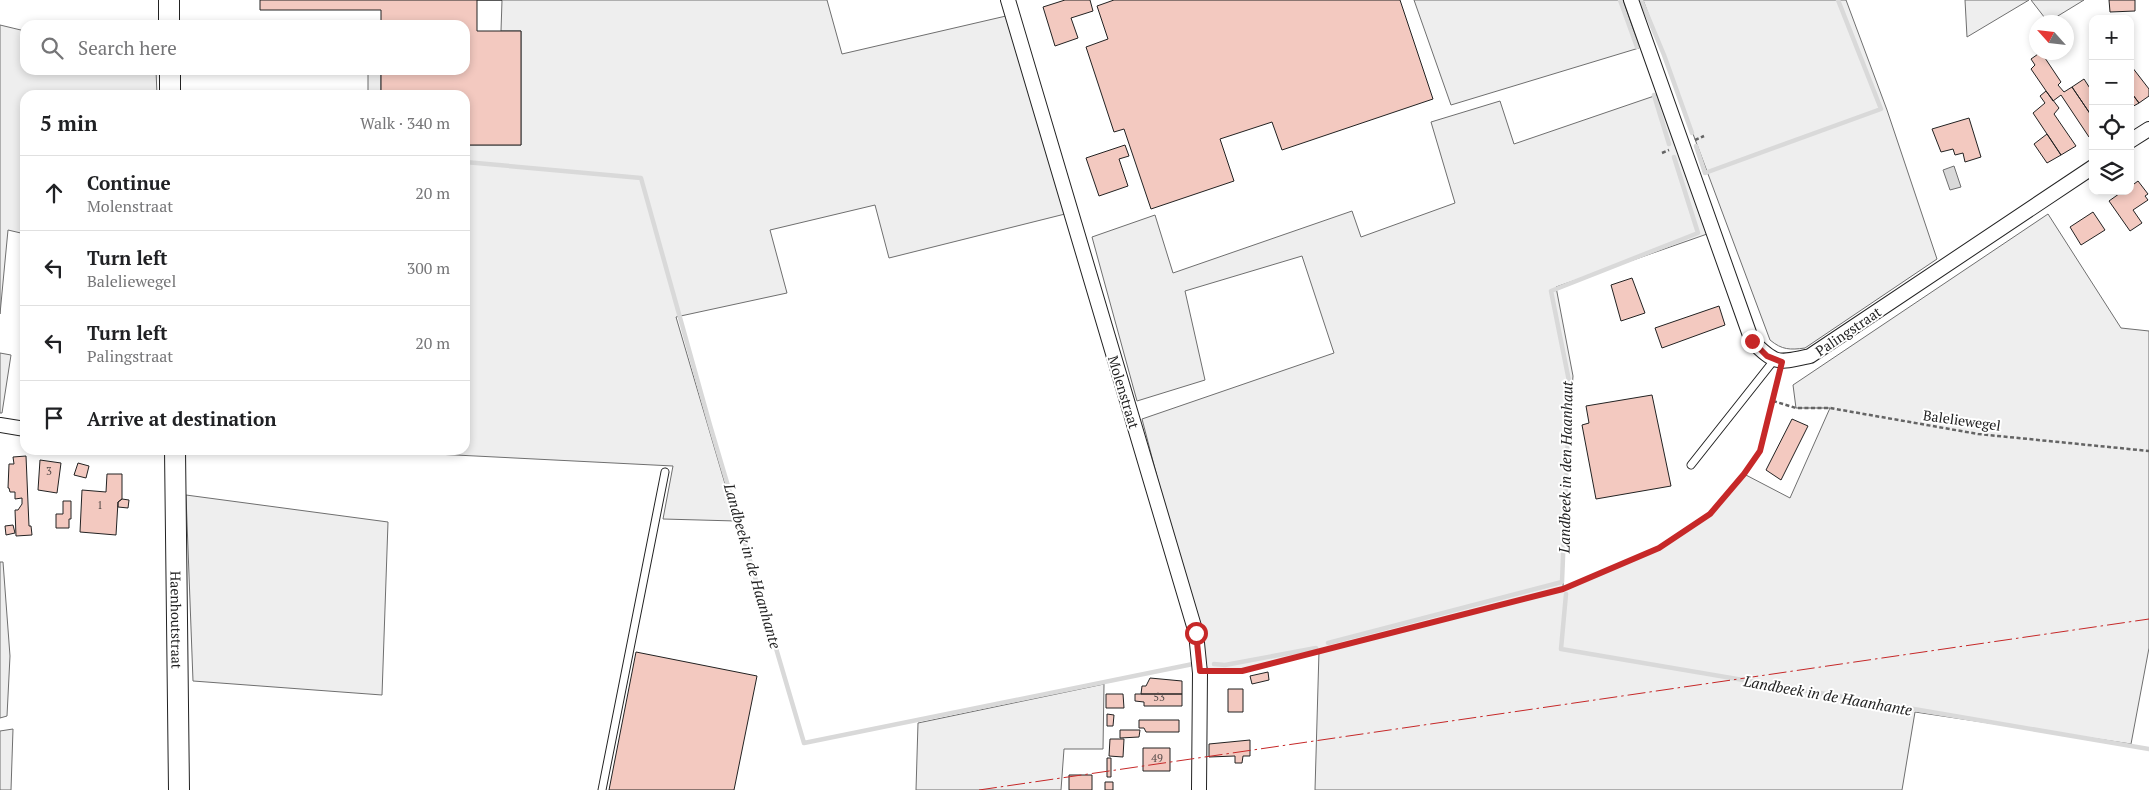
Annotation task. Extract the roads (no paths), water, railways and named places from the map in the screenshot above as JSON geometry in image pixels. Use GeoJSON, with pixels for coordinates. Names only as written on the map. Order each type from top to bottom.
{"type":"FeatureCollection","features":[{"type":"Feature","properties":{"kind":"street"},"geometry":{"type":"LineString","coordinates":[[169,0],[169,20]]}},
{"type":"Feature","properties":{"kind":"street","name":"Molenstraat"},"geometry":{"type":"LineString","coordinates":[[1008,0],[1196,633],[1200,671],[1200,790]]}},
{"type":"Feature","properties":{"kind":"street"},"geometry":{"type":"LineString","coordinates":[[1631,0],[1752,341],[1767,356],[1778,361]]}},
{"type":"Feature","properties":{"kind":"street"},"geometry":{"type":"LineString","coordinates":[[170,75],[170,90]]}},
{"type":"Feature","properties":{"kind":"street"},"geometry":{"type":"LineString","coordinates":[[2134,138],[2149,129]]}},
{"type":"Feature","properties":{"kind":"street","name":"Palingstraat"},"geometry":{"type":"LineString","coordinates":[[1778,361],[1810,356],[2089,169]]}},
{"type":"Feature","properties":{"kind":"street"},"geometry":{"type":"LineString","coordinates":[[0,425],[20,428]]}},
{"type":"Feature","properties":{"kind":"street","name":"Haenhoutstraat"},"geometry":{"type":"LineString","coordinates":[[175,455],[179,790]]}},
{"type":"Feature","properties":{"kind":"lane"},"geometry":{"type":"LineString","coordinates":[[1691,465],[1778,361]]}},
{"type":"Feature","properties":{"kind":"lane"},"geometry":{"type":"LineString","coordinates":[[602,790],[665,472]]}},
{"type":"Feature","properties":{"kind":"waterway"},"geometry":{"type":"LineString","coordinates":[[1620,0],[1637,47]]}},
{"type":"Feature","properties":{"kind":"waterway"},"geometry":{"type":"LineString","coordinates":[[1641,0],[1664,55],[1692,133]]}},
{"type":"Feature","properties":{"kind":"waterway","name":"Landbeek in den Haanhaut"},"geometry":{"type":"LineString","coordinates":[[1696,146],[1705,173],[1881,109],[1838,0]]}},
{"type":"Feature","properties":{"kind":"waterway"},"geometry":{"type":"LineString","coordinates":[[1654,95],[1669,144]]}},
{"type":"Feature","properties":{"kind":"waterway","name":"Landbeek in den Haanhaut"},"geometry":{"type":"LineString","coordinates":[[1328,643],[1562,582],[1570,386],[1551,291],[1698,233],[1674,157]]}},
{"type":"Feature","properties":{"kind":"waterway","name":"Landbeek in de Haanhante"},"geometry":{"type":"LineString","coordinates":[[470,162],[641,178],[710,425],[804,743],[1193,664]]}},
{"type":"Feature","properties":{"kind":"waterway","name":"Landbeek in de Haanhante"},"geometry":{"type":"LineString","coordinates":[[1566,594],[1561,649],[2149,749]]}},
{"type":"Feature","properties":{"kind":"waterway","name":"Landbeek in de Haanhante"},"geometry":{"type":"LineString","coordinates":[[1214,664],[1225,665],[1316,648]]}}]}
